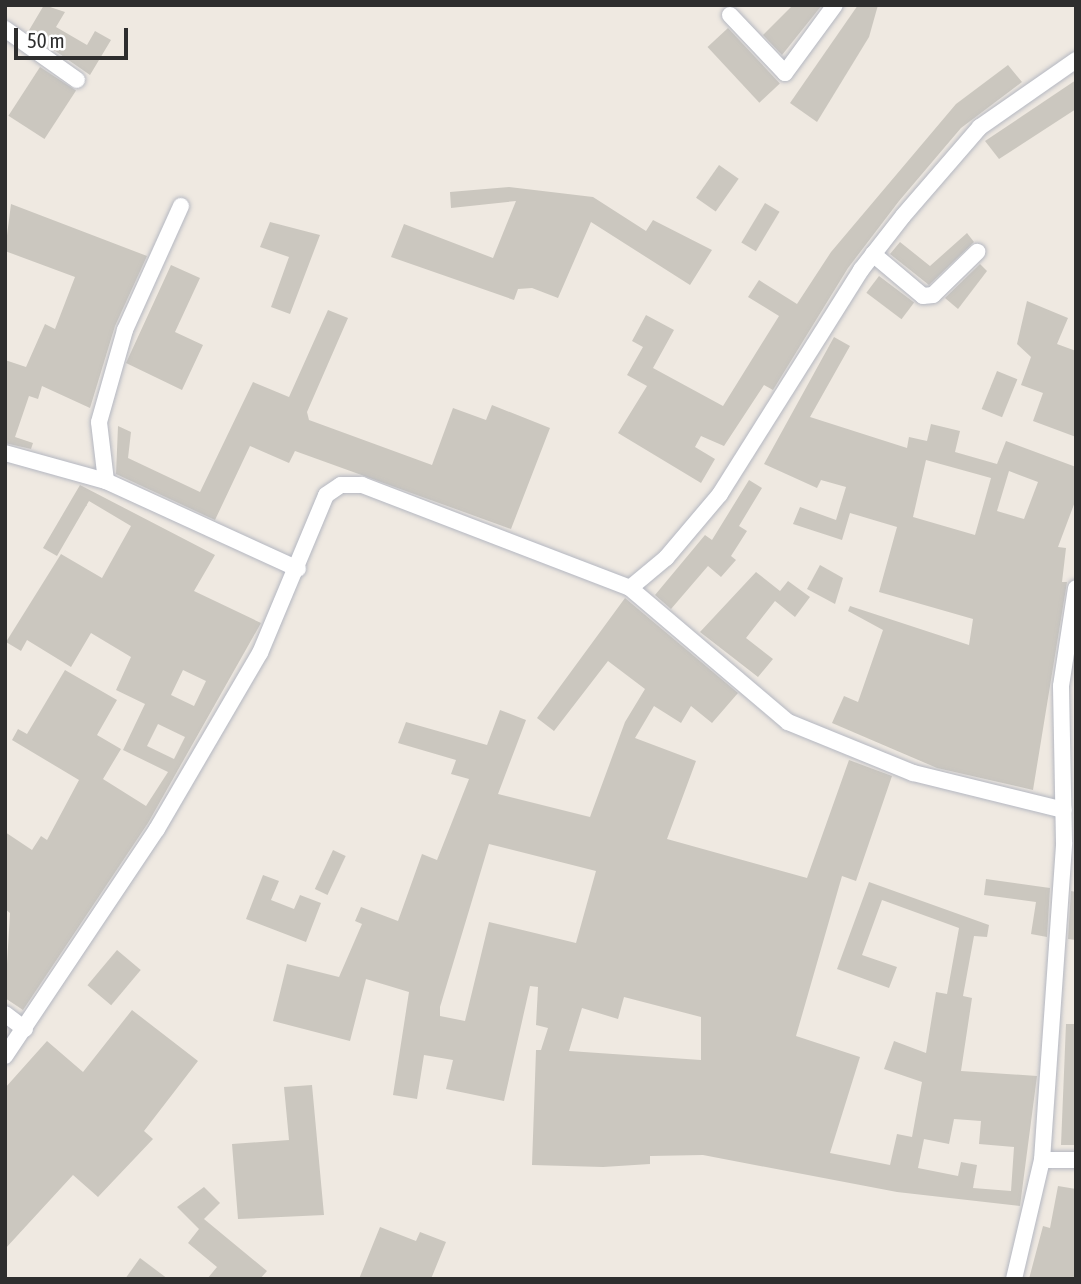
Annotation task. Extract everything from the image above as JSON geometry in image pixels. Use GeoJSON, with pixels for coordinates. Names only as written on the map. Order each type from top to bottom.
{"type":"FeatureCollection","features":[{"type":"Feature","properties":{"kind":"street"},"geometry":{"type":"LineString","coordinates":[[730,15],[785,73],[835,5]]}},
{"type":"Feature","properties":{"kind":"street"},"geometry":{"type":"LineString","coordinates":[[5,29],[77,79]]}},
{"type":"Feature","properties":{"kind":"street"},"geometry":{"type":"LineString","coordinates":[[630,588],[666,558],[720,494],[873,254],[980,127],[1076,60]]}},
{"type":"Feature","properties":{"kind":"street"},"geometry":{"type":"LineString","coordinates":[[106,481],[99,422],[125,330],[181,206]]}},
{"type":"Feature","properties":{"kind":"street"},"geometry":{"type":"LineString","coordinates":[[873,254],[923,296],[933,295],[977,252]]}},
{"type":"Feature","properties":{"kind":"street"},"geometry":{"type":"LineString","coordinates":[[5,453],[106,481],[298,569]]}},
{"type":"Feature","properties":{"kind":"street"},"geometry":{"type":"LineString","coordinates":[[5,1056],[157,829],[260,653],[298,569],[326,495],[341,485],[362,485],[630,588],[788,722],[913,773],[1064,810]]}},
{"type":"Feature","properties":{"kind":"street"},"geometry":{"type":"LineString","coordinates":[[1014,1279],[1042,1160],[1064,810],[1061,686],[1076,588]]}},
{"type":"Feature","properties":{"kind":"street"},"geometry":{"type":"LineString","coordinates":[[5,1014],[25,1029]]}},
{"type":"Feature","properties":{"kind":"street"},"geometry":{"type":"LineString","coordinates":[[1042,1160],[1076,1160]]}},
{"type":"Feature","properties":{"kind":"building"},"geometry":{"type":"Polygon","coordinates":[[[44,5],[65,12],[56,27],[87,45],[95,31],[111,40],[90,75],[28,32],[44,5]]]}},
{"type":"Feature","properties":{"kind":"building"},"geometry":{"type":"Polygon","coordinates":[[[793,5],[822,5],[782,55],[763,35],[793,5]]]}},
{"type":"Feature","properties":{"kind":"building"},"geometry":{"type":"Polygon","coordinates":[[[858,5],[878,5],[869,37],[817,122],[790,103],[858,5]]]}},
{"type":"Feature","properties":{"kind":"building"},"geometry":{"type":"Polygon","coordinates":[[[728,28],[780,84],[759,103],[708,47],[728,28]]]}},
{"type":"Feature","properties":{"kind":"building"},"geometry":{"type":"Polygon","coordinates":[[[1008,65],[1022,82],[961,128],[899,201],[848,268],[773,390],[764,385],[724,446],[701,436],[695,447],[715,459],[701,483],[618,433],[647,386],[627,375],[643,347],[632,341],[646,315],[674,330],[653,368],[723,406],[779,316],[748,297],[759,280],[797,304],[831,252],[956,104],[1008,65]]]}},
{"type":"Feature","properties":{"kind":"building"},"geometry":{"type":"Polygon","coordinates":[[[40,67],[76,90],[44,139],[8,116],[40,67]]]}},
{"type":"Feature","properties":{"kind":"building"},"geometry":{"type":"Polygon","coordinates":[[[1076,80],[1076,109],[999,159],[985,141],[1076,80]]]}},
{"type":"Feature","properties":{"kind":"building"},"geometry":{"type":"Polygon","coordinates":[[[719,165],[739,179],[716,212],[696,198],[719,165]]]}},
{"type":"Feature","properties":{"kind":"building"},"geometry":{"type":"Polygon","coordinates":[[[509,187],[593,197],[646,231],[653,220],[712,250],[690,285],[591,222],[558,298],[532,288],[518,289],[514,300],[391,257],[404,224],[493,258],[516,201],[451,208],[450,192],[509,187]]]}},
{"type":"Feature","properties":{"kind":"building"},"geometry":{"type":"Polygon","coordinates":[[[765,203],[780,212],[756,251],[741,242],[765,203]]]}},
{"type":"Feature","properties":{"kind":"building"},"geometry":{"type":"Polygon","coordinates":[[[11,204],[147,256],[115,326],[90,408],[42,386],[38,399],[29,396],[15,437],[33,443],[31,449],[5,443],[5,360],[26,367],[45,324],[55,329],[75,277],[5,251],[11,204]]]}},
{"type":"Feature","properties":{"kind":"building"},"geometry":{"type":"Polygon","coordinates":[[[270,222],[320,235],[290,314],[271,307],[289,257],[260,247],[270,222]]]}},
{"type":"Feature","properties":{"kind":"building"},"geometry":{"type":"Polygon","coordinates":[[[967,233],[974,242],[929,285],[890,254],[900,242],[930,266],[967,233]]]}},
{"type":"Feature","properties":{"kind":"building"},"geometry":{"type":"Polygon","coordinates":[[[980,264],[987,271],[958,309],[945,298],[980,264]]]}},
{"type":"Feature","properties":{"kind":"building"},"geometry":{"type":"Polygon","coordinates":[[[171,265],[200,278],[175,332],[203,345],[182,390],[126,363],[171,265]]]}},
{"type":"Feature","properties":{"kind":"building"},"geometry":{"type":"Polygon","coordinates":[[[879,276],[914,302],[902,319],[866,293],[879,276]]]}},
{"type":"Feature","properties":{"kind":"building"},"geometry":{"type":"Polygon","coordinates":[[[1027,301],[1068,318],[1057,344],[1076,351],[1076,437],[1033,421],[1043,393],[1021,385],[1031,357],[1017,344],[1027,301]]]}},
{"type":"Feature","properties":{"kind":"building"},"geometry":{"type":"Polygon","coordinates":[[[328,310],[348,318],[307,412],[309,420],[432,465],[453,408],[486,420],[492,405],[550,428],[511,529],[295,451],[289,463],[250,446],[215,520],[116,474],[118,426],[131,432],[128,458],[200,492],[253,382],[289,397],[328,310]]]}},
{"type":"Feature","properties":{"kind":"building"},"geometry":{"type":"Polygon","coordinates":[[[834,337],[850,346],[810,417],[907,448],[909,437],[927,441],[931,424],[960,431],[955,452],[997,464],[1006,441],[1076,467],[1076,499],[1058,547],[1066,548],[1062,582],[1067,582],[1033,790],[937,768],[832,723],[844,696],[858,702],[883,630],[848,611],[850,606],[969,645],[973,619],[879,592],[897,527],[850,513],[842,540],[793,524],[800,507],[836,520],[846,487],[821,480],[817,488],[764,464],[834,337]],[[926,460],[913,517],[975,535],[991,478],[926,460]],[[1009,471],[997,511],[1024,519],[1038,482],[1009,471]]]}},
{"type":"Feature","properties":{"kind":"building"},"geometry":{"type":"Polygon","coordinates":[[[997,371],[1017,379],[1002,417],[982,409],[997,371]]]}},
{"type":"Feature","properties":{"kind":"building"},"geometry":{"type":"Polygon","coordinates":[[[749,480],[762,488],[739,526],[747,531],[731,556],[736,560],[721,577],[708,566],[671,609],[655,595],[705,535],[712,540],[749,480]]]}},
{"type":"Feature","properties":{"kind":"building"},"geometry":{"type":"Polygon","coordinates":[[[80,485],[215,555],[194,591],[261,623],[148,823],[23,1010],[5,998],[10,913],[5,909],[5,832],[32,850],[41,836],[47,840],[79,780],[12,740],[18,729],[27,734],[65,670],[117,700],[97,735],[121,749],[103,779],[146,806],[168,772],[123,750],[145,704],[116,690],[131,657],[91,633],[71,667],[27,640],[21,651],[6,642],[61,554],[102,578],[131,526],[89,501],[57,556],[43,548],[80,485]],[[183,670],[171,695],[194,706],[206,681],[183,670]],[[158,724],[147,746],[174,759],[185,737],[158,724]]]}},
{"type":"Feature","properties":{"kind":"building"},"geometry":{"type":"Polygon","coordinates":[[[820,565],[843,578],[835,604],[807,589],[820,565]]]}},
{"type":"Feature","properties":{"kind":"building"},"geometry":{"type":"Polygon","coordinates":[[[756,572],[780,591],[788,581],[810,597],[795,617],[775,601],[746,638],[773,659],[758,677],[700,632],[756,572]]]}},
{"type":"Feature","properties":{"kind":"building"},"geometry":{"type":"Polygon","coordinates":[[[625,598],[738,693],[712,723],[691,706],[681,723],[654,706],[635,738],[696,761],[667,839],[807,878],[849,760],[892,776],[856,881],[842,876],[796,1036],[860,1057],[830,1153],[890,1165],[897,1134],[912,1137],[922,1082],[884,1069],[894,1041],[926,1053],[936,992],[947,994],[959,928],[882,900],[862,955],[897,967],[889,988],[837,969],[869,882],[989,925],[987,937],[974,936],[963,996],[972,998],[961,1071],[1037,1076],[1020,1206],[897,1192],[703,1155],[650,1156],[650,1164],[603,1167],[532,1165],[536,1050],[541,1050],[548,1028],[536,1025],[538,987],[530,986],[504,1101],[446,1089],[453,1060],[424,1055],[417,1099],[393,1095],[409,992],[366,979],[350,1041],[273,1021],[287,964],[339,977],[362,924],[355,921],[361,907],[398,921],[422,854],[437,860],[469,779],[451,774],[456,760],[398,743],[406,722],[487,745],[500,710],[526,720],[498,794],[590,817],[625,722],[645,689],[608,661],[554,731],[537,718],[625,598]],[[489,844],[440,1007],[440,1016],[465,1021],[489,922],[576,943],[596,871],[489,844]],[[624,997],[618,1019],[582,1008],[569,1051],[701,1060],[701,1017],[624,997]],[[954,1119],[949,1144],[924,1139],[918,1168],[958,1176],[961,1162],[977,1165],[973,1188],[1011,1191],[1014,1147],[979,1144],[981,1121],[954,1119]]]}},
{"type":"Feature","properties":{"kind":"building"},"geometry":{"type":"Polygon","coordinates":[[[333,850],[346,856],[328,895],[315,889],[333,850]]]}},
{"type":"Feature","properties":{"kind":"building"},"geometry":{"type":"Polygon","coordinates":[[[263,875],[279,881],[271,900],[294,909],[300,895],[321,903],[306,942],[246,919],[263,875]]]}},
{"type":"Feature","properties":{"kind":"building"},"geometry":{"type":"Polygon","coordinates":[[[986,879],[1050,888],[1047,937],[1031,934],[1036,902],[984,895],[986,879]]]}},
{"type":"Feature","properties":{"kind":"building"},"geometry":{"type":"Polygon","coordinates":[[[1071,891],[1076,892],[1076,940],[1068,939],[1071,891]]]}},
{"type":"Feature","properties":{"kind":"building"},"geometry":{"type":"Polygon","coordinates":[[[117,950],[141,970],[111,1005],[87,985],[117,950]]]}},
{"type":"Feature","properties":{"kind":"building"},"geometry":{"type":"Polygon","coordinates":[[[132,1010],[198,1061],[144,1131],[153,1139],[98,1197],[73,1175],[5,1249],[5,1088],[47,1041],[83,1072],[132,1010]]]}},
{"type":"Feature","properties":{"kind":"building"},"geometry":{"type":"Polygon","coordinates":[[[1066,1024],[1076,1024],[1076,1145],[1061,1145],[1066,1024]]]}},
{"type":"Feature","properties":{"kind":"building"},"geometry":{"type":"Polygon","coordinates":[[[312,1085],[324,1215],[238,1219],[232,1144],[289,1140],[284,1087],[312,1085]]]}},
{"type":"Feature","properties":{"kind":"building"},"geometry":{"type":"Polygon","coordinates":[[[1058,1186],[1076,1189],[1076,1279],[1029,1279],[1043,1226],[1050,1228],[1058,1186]]]}},
{"type":"Feature","properties":{"kind":"building"},"geometry":{"type":"Polygon","coordinates":[[[204,1187],[220,1203],[204,1219],[267,1271],[260,1279],[207,1279],[217,1267],[188,1243],[199,1229],[177,1207],[204,1187]]]}},
{"type":"Feature","properties":{"kind":"building"},"geometry":{"type":"Polygon","coordinates":[[[380,1227],[416,1241],[420,1232],[446,1242],[431,1279],[359,1279],[380,1227]]]}},
{"type":"Feature","properties":{"kind":"building"},"geometry":{"type":"Polygon","coordinates":[[[140,1258],[168,1279],[125,1279],[140,1258]]]}}]}
